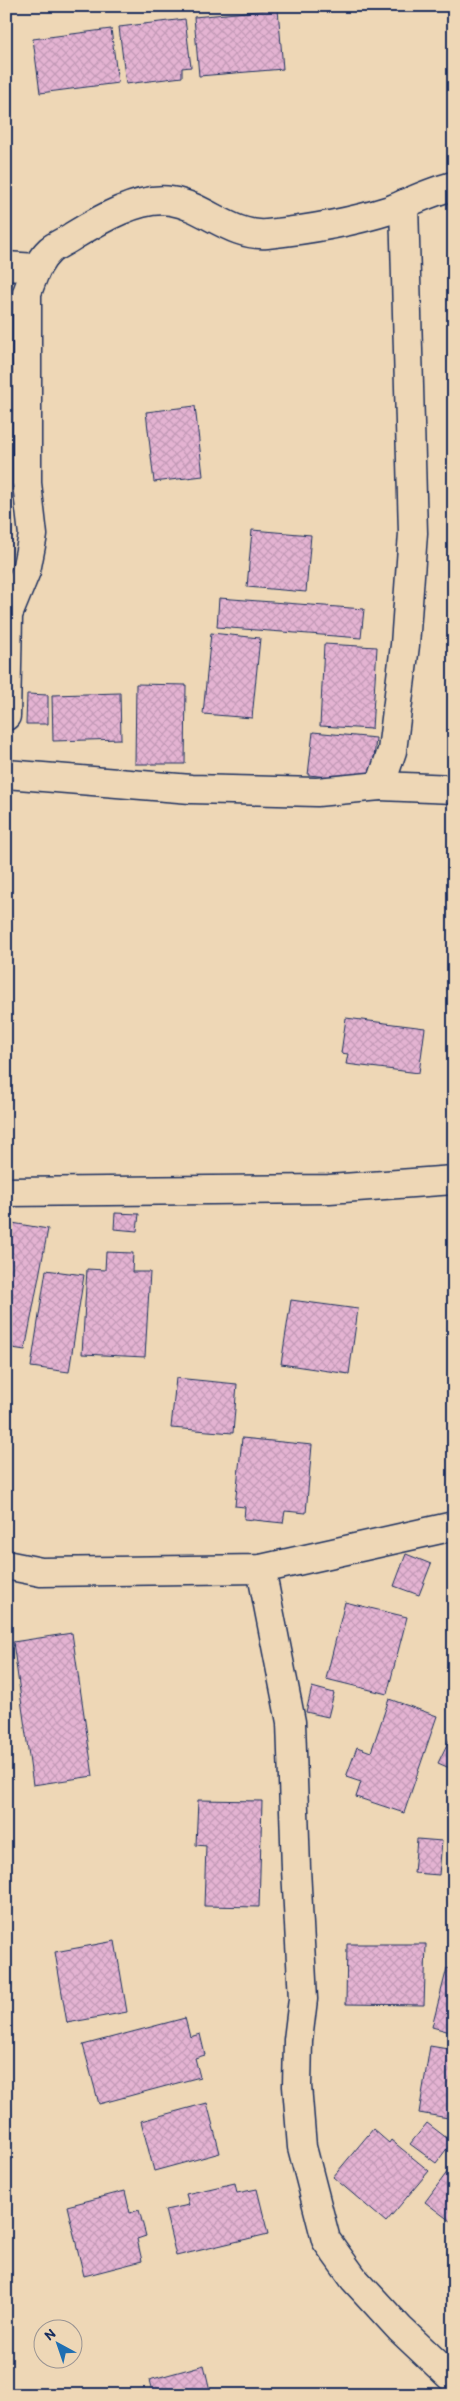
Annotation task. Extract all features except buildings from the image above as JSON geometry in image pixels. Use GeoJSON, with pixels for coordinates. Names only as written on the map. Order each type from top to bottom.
{"type":"FeatureCollection","features":[{"type":"Feature","properties":{"kind":"street"},"geometry":{"type":"LineString","coordinates":[[6,716],[8,615],[26,571],[33,535],[27,483],[27,293],[36,268],[50,250],[105,217],[148,201],[170,200],[191,206],[235,228],[260,234],[300,230],[389,210],[441,189],[454,186]]}},
{"type":"Feature","properties":{"kind":"street"},"geometry":{"type":"LineString","coordinates":[[380,786],[392,751],[405,645],[413,533],[404,204]]}},
{"type":"Feature","properties":{"kind":"street"},"geometry":{"type":"LineString","coordinates":[[6,266],[36,268]]}},
{"type":"Feature","properties":{"kind":"street"},"geometry":{"type":"LineString","coordinates":[[6,774],[190,789],[317,792],[380,786],[454,790]]}},
{"type":"Feature","properties":{"kind":"street"},"geometry":{"type":"LineString","coordinates":[[6,1192],[329,1189],[454,1180]]}},
{"type":"Feature","properties":{"kind":"street"},"geometry":{"type":"LineString","coordinates":[[6,1565],[41,1572],[261,1568],[454,1526]]}},
{"type":"Feature","properties":{"kind":"street"},"geometry":{"type":"LineString","coordinates":[[261,1568],[291,1722],[296,1869],[304,1999],[298,2040],[297,2086],[302,2147],[326,2240],[354,2279],[400,2329],[454,2380]]}}]}
